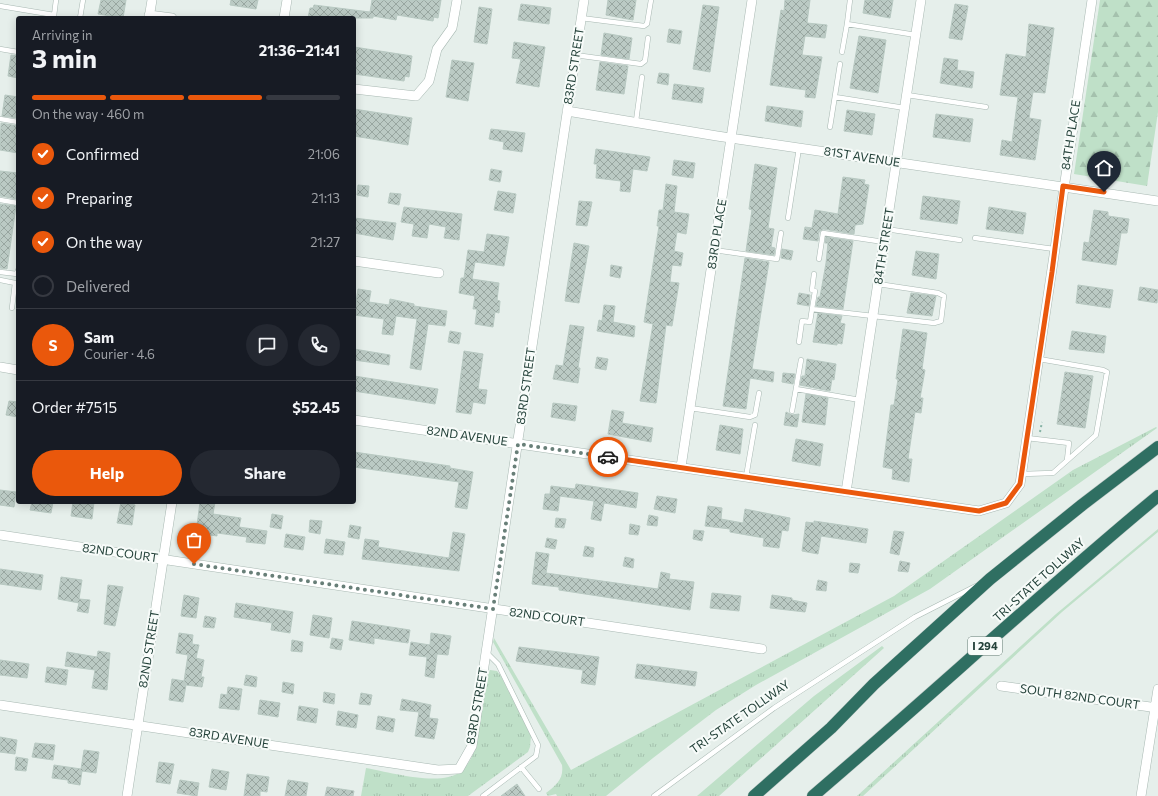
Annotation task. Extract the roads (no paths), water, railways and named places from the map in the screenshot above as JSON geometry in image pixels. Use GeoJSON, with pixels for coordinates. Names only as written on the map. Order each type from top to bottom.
{"type":"FeatureCollection","features":[{"type":"Feature","properties":{"kind":"highway","name":"TRI-STATE TOLLWAY"},"geometry":{"type":"LineString","coordinates":[[754,796],[831,728],[874,684],[990,579],[1082,505],[1158,447]]}},
{"type":"Feature","properties":{"kind":"highway","name":"TRI-STATE TOLLWAY"},"geometry":{"type":"LineString","coordinates":[[813,796],[914,710],[1088,554],[1158,496]]}},
{"type":"Feature","properties":{"kind":"street"},"geometry":{"type":"LineString","coordinates":[[149,16],[152,0]]}},
{"type":"Feature","properties":{"kind":"street"},"geometry":{"type":"LineString","coordinates":[[284,16],[287,0]]}},
{"type":"Feature","properties":{"kind":"street"},"geometry":{"type":"LineString","coordinates":[[356,89],[416,96],[429,81],[437,49],[452,28],[458,0]]}},
{"type":"Feature","properties":{"kind":"street","name":"83RD STREET"},"geometry":{"type":"LineString","coordinates":[[459,769],[472,746],[584,0]]}},
{"type":"Feature","properties":{"kind":"street","name":"83RD PLACE"},"geometry":{"type":"LineString","coordinates":[[681,468],[752,0]]}},
{"type":"Feature","properties":{"kind":"street","name":"84TH STREET"},"geometry":{"type":"LineString","coordinates":[[846,492],[921,0]]}},
{"type":"Feature","properties":{"kind":"street","name":"84TH PLACE"},"geometry":{"type":"LineString","coordinates":[[1006,503],[1020,484],[1022,474],[1052,272],[1063,186],[1092,0]]}},
{"type":"Feature","properties":{"kind":"street","name":"81ST AVENUE"},"geometry":{"type":"LineString","coordinates":[[567,111],[636,121],[731,138],[1158,201]]}},
{"type":"Feature","properties":{"kind":"street"},"geometry":{"type":"LineString","coordinates":[[356,261],[439,273]]}},
{"type":"Feature","properties":{"kind":"street"},"geometry":{"type":"LineString","coordinates":[[0,368],[16,370]]}},
{"type":"Feature","properties":{"kind":"street","name":"82ND AVENUE"},"geometry":{"type":"LineString","coordinates":[[356,420],[979,511],[1006,503]]}},
{"type":"Feature","properties":{"kind":"street","name":"82ND STREET"},"geometry":{"type":"LineString","coordinates":[[127,796],[172,504]]}},
{"type":"Feature","properties":{"kind":"street","name":"82ND COURT"},"geometry":{"type":"LineString","coordinates":[[0,535],[762,649]]}},
{"type":"Feature","properties":{"kind":"street","name":"SOUTH 82ND COURT"},"geometry":{"type":"LineString","coordinates":[[1001,686],[1156,707]]}},
{"type":"Feature","properties":{"kind":"street"},"geometry":{"type":"LineString","coordinates":[[1141,796],[1158,689]]}},
{"type":"Feature","properties":{"kind":"street","name":"83RD AVENUE"},"geometry":{"type":"LineString","coordinates":[[0,705],[438,770],[459,769]]}},
{"type":"Feature","properties":{"kind":"lane"},"geometry":{"type":"LineString","coordinates":[[0,6],[54,16],[56,0]]}},
{"type":"Feature","properties":{"kind":"lane"},"geometry":{"type":"LineString","coordinates":[[80,16],[83,0]]}},
{"type":"Feature","properties":{"kind":"lane"},"geometry":{"type":"LineString","coordinates":[[581,18],[644,26],[647,24],[651,0]]}},
{"type":"Feature","properties":{"kind":"lane"},"geometry":{"type":"LineString","coordinates":[[842,52],[850,0]]}},
{"type":"Feature","properties":{"kind":"lane"},"geometry":{"type":"LineString","coordinates":[[847,24],[916,35]]}},
{"type":"Feature","properties":{"kind":"lane"},"geometry":{"type":"LineString","coordinates":[[576,55],[641,64],[645,61],[648,38]]}},
{"type":"Feature","properties":{"kind":"lane"},"geometry":{"type":"LineString","coordinates":[[0,49],[16,52]]}},
{"type":"Feature","properties":{"kind":"lane"},"geometry":{"type":"LineString","coordinates":[[830,127],[840,64]]}},
{"type":"Feature","properties":{"kind":"lane"},"geometry":{"type":"LineString","coordinates":[[636,121],[642,78]]}},
{"type":"Feature","properties":{"kind":"lane"},"geometry":{"type":"LineString","coordinates":[[907,95],[986,107]]}},
{"type":"Feature","properties":{"kind":"lane"},"geometry":{"type":"LineString","coordinates":[[835,98],[905,108]]}},
{"type":"Feature","properties":{"kind":"lane"},"geometry":{"type":"LineString","coordinates":[[0,119],[16,122]]}},
{"type":"Feature","properties":{"kind":"lane"},"geometry":{"type":"LineString","coordinates":[[788,218],[799,148]]}},
{"type":"Feature","properties":{"kind":"lane"},"geometry":{"type":"LineString","coordinates":[[0,200],[16,203]]}},
{"type":"Feature","properties":{"kind":"lane"},"geometry":{"type":"LineString","coordinates":[[886,229],[960,240]]}},
{"type":"Feature","properties":{"kind":"lane"},"geometry":{"type":"LineString","coordinates":[[714,250],[777,259],[781,233]]}},
{"type":"Feature","properties":{"kind":"lane"},"geometry":{"type":"LineString","coordinates":[[819,259],[823,233],[884,242]]}},
{"type":"Feature","properties":{"kind":"lane"},"geometry":{"type":"LineString","coordinates":[[975,238],[1054,249]]}},
{"type":"Feature","properties":{"kind":"lane"},"geometry":{"type":"LineString","coordinates":[[0,272],[16,274]]}},
{"type":"Feature","properties":{"kind":"lane"},"geometry":{"type":"LineString","coordinates":[[799,342],[802,321],[810,322],[815,291],[812,290],[814,274]]}},
{"type":"Feature","properties":{"kind":"lane"},"geometry":{"type":"LineString","coordinates":[[0,280],[15,283],[12,308]]}},
{"type":"Feature","properties":{"kind":"lane"},"geometry":{"type":"LineString","coordinates":[[812,308],[934,323],[940,321],[944,296],[938,293],[878,284]]}},
{"type":"Feature","properties":{"kind":"lane"},"geometry":{"type":"LineString","coordinates":[[792,411],[801,360]]}},
{"type":"Feature","properties":{"kind":"lane"},"geometry":{"type":"LineString","coordinates":[[1022,474],[1053,473],[1096,435],[1106,372],[1103,370],[1039,360]]}},
{"type":"Feature","properties":{"kind":"lane"},"geometry":{"type":"LineString","coordinates":[[796,389],[860,400]]}},
{"type":"Feature","properties":{"kind":"lane"},"geometry":{"type":"LineString","coordinates":[[690,408],[750,417],[755,415],[759,393]]}},
{"type":"Feature","properties":{"kind":"lane"},"geometry":{"type":"LineString","coordinates":[[746,477],[755,425]]}},
{"type":"Feature","properties":{"kind":"lane"},"geometry":{"type":"LineString","coordinates":[[1027,438],[1069,443],[1066,460]]}},
{"type":"Feature","properties":{"kind":"lane","name":"TRI-STATE TOLLWAY"},"geometry":{"type":"LineString","coordinates":[[654,796],[774,708],[914,617],[990,579]]}},
{"type":"Feature","properties":{"kind":"lane"},"geometry":{"type":"LineString","coordinates":[[483,796],[536,756],[538,745],[498,664],[486,652]]}},
{"type":"Feature","properties":{"kind":"lane"},"geometry":{"type":"LineString","coordinates":[[521,767],[539,790]]}}]}
